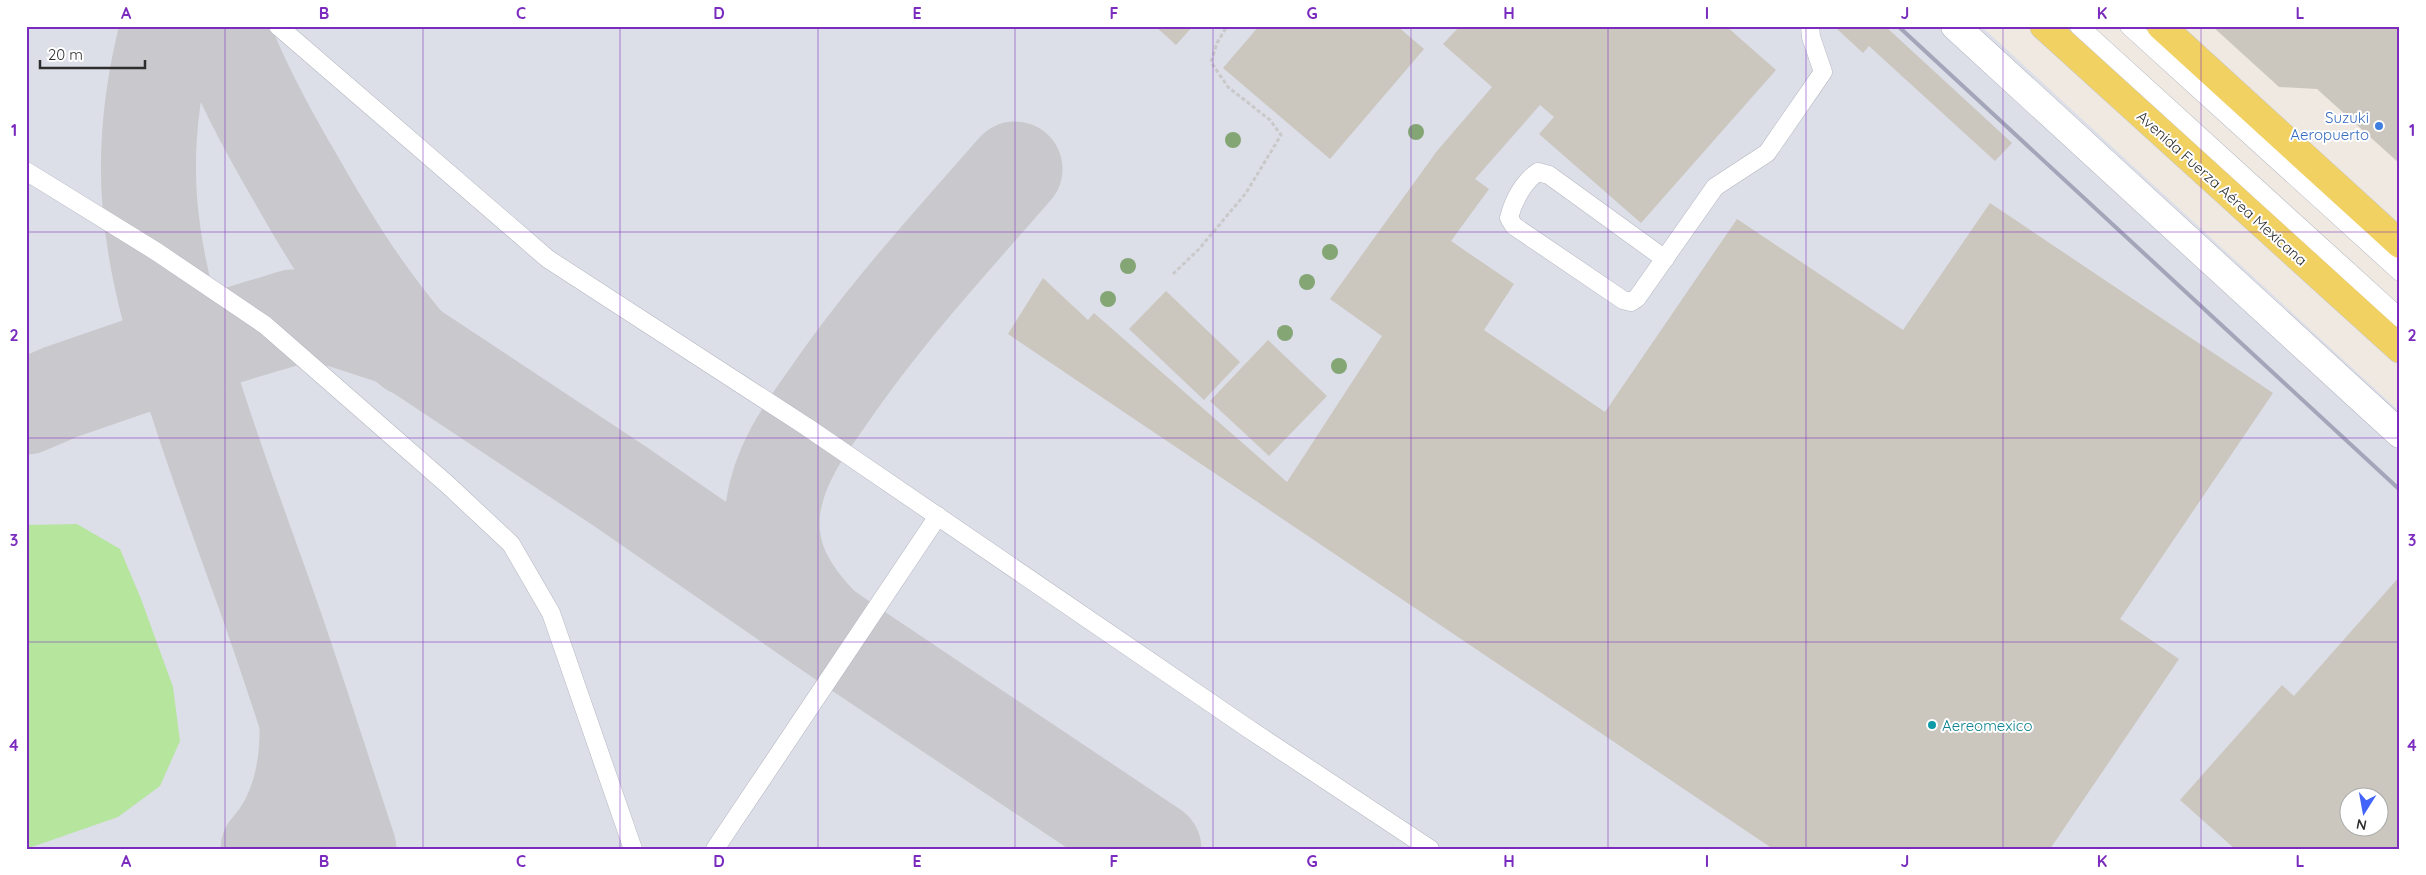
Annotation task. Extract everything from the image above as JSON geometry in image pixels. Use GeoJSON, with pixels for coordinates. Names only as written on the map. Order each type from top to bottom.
{"type":"FeatureCollection","features":[{"type":"Feature","properties":{"kind":"main road","name":"Avenida Fuerza Aérea Mexicana"},"geometry":{"type":"LineString","coordinates":[[2044,26],[2400,349]]}},
{"type":"Feature","properties":{"kind":"main road"},"geometry":{"type":"LineString","coordinates":[[2161,26],[2400,244]]}},
{"type":"Feature","properties":{"kind":"street"},"geometry":{"type":"LineString","coordinates":[[1955,26],[2400,434]]}},
{"type":"Feature","properties":{"kind":"lane"},"geometry":{"type":"LineString","coordinates":[[278,26],[548,259],[807,427],[1249,729],[1430,849]]}},
{"type":"Feature","properties":{"kind":"lane"},"geometry":{"type":"LineString","coordinates":[[1665,259],[1549,175],[1538,172],[1530,178],[1511,208],[1509,218],[1514,226],[1623,300],[1631,302],[1637,298],[1665,259],[1715,187],[1767,153],[1823,72],[1811,37],[1810,26]]}},
{"type":"Feature","properties":{"kind":"lane"},"geometry":{"type":"LineString","coordinates":[[2078,26],[2400,318]]}},
{"type":"Feature","properties":{"kind":"lane"},"geometry":{"type":"LineString","coordinates":[[2129,26],[2400,272]]}},
{"type":"Feature","properties":{"kind":"lane"},"geometry":{"type":"LineString","coordinates":[[26,171],[157,252],[265,325],[448,485],[511,544],[551,613],[633,849]]}},
{"type":"Feature","properties":{"kind":"lane"},"geometry":{"type":"LineString","coordinates":[[715,849],[847,655],[938,516]]}},
{"type":"Feature","properties":{"kind":"path"},"geometry":{"type":"LineString","coordinates":[[1174,274],[1198,249],[1246,192],[1282,135],[1270,120],[1228,86],[1211,62],[1217,43],[1227,26]]}},
{"type":"Feature","properties":{"kind":"shaded area"},"geometry":{"type":"Polygon","coordinates":[[[26,26],[1981,26],[2400,412],[2400,849],[26,849],[26,26]]]}},
{"type":"Feature","properties":{"kind":"green space"},"geometry":{"type":"Polygon","coordinates":[[[77,524],[120,549],[141,599],[173,687],[180,741],[160,786],[118,817],[26,849],[26,525],[77,524]]]}},
{"type":"Feature","properties":{"kind":"building"},"geometry":{"type":"Polygon","coordinates":[[[1155,26],[1193,26],[1176,45],[1155,26]]]}},
{"type":"Feature","properties":{"kind":"building"},"geometry":{"type":"Polygon","coordinates":[[[1259,26],[1397,26],[1424,49],[1330,159],[1223,68],[1259,26]]]}},
{"type":"Feature","properties":{"kind":"building"},"geometry":{"type":"Polygon","coordinates":[[[1460,26],[1726,26],[1776,70],[1641,223],[1539,134],[1554,117],[1540,105],[1475,179],[1489,189],[1451,241],[1514,284],[1484,330],[1605,412],[1737,219],[1903,330],[1990,203],[2273,393],[2120,619],[2179,659],[2050,849],[1773,849],[1008,334],[1043,278],[1088,320],[1094,313],[1287,482],[1382,336],[1330,299],[1437,151],[1492,87],[1443,44],[1460,26]]]}},
{"type":"Feature","properties":{"kind":"building"},"geometry":{"type":"Polygon","coordinates":[[[1837,26],[1885,26],[2012,143],[1995,161],[1869,46],[1863,53],[1836,28],[1837,26]]]}},
{"type":"Feature","properties":{"kind":"building","name":"Suzuki Aeropuerto"},"geometry":{"type":"Polygon","coordinates":[[[2212,26],[2400,26],[2400,164],[2317,89],[2279,87],[2212,26]]]}},
{"type":"Feature","properties":{"kind":"building"},"geometry":{"type":"Polygon","coordinates":[[[1166,291],[1240,362],[1204,400],[1129,329],[1166,291]]]}},
{"type":"Feature","properties":{"kind":"building"},"geometry":{"type":"Polygon","coordinates":[[[1268,340],[1327,396],[1269,456],[1210,401],[1268,340]]]}},
{"type":"Feature","properties":{"kind":"building"},"geometry":{"type":"Polygon","coordinates":[[[2400,576],[2400,849],[2235,849],[2180,800],[2282,685],[2294,696],[2400,576]]]}},
{"type":"Feature","properties":{"kind":"taxiway"},"geometry":{"type":"LineString","coordinates":[[168,26],[154,92],[149,161],[150,205],[162,281],[190,381],[285,653],[349,849]]}},
{"type":"Feature","properties":{"kind":"taxiway"},"geometry":{"type":"LineString","coordinates":[[220,26],[236,66],[255,104],[309,202],[364,288],[411,349]]}},
{"type":"Feature","properties":{"kind":"taxiway"},"geometry":{"type":"LineString","coordinates":[[821,625],[799,600],[790,586],[777,557],[773,542],[773,508],[776,492],[787,462],[811,420],[873,335],[1015,169]]}},
{"type":"Feature","properties":{"kind":"taxiway"},"geometry":{"type":"LineString","coordinates":[[26,407],[61,392],[180,351],[293,317],[317,316],[341,320],[396,338],[621,487],[852,647],[1154,849]]}},
{"type":"Feature","properties":{"kind":"taxiway"},"geometry":{"type":"LineString","coordinates":[[268,849],[279,836],[287,822],[299,790],[306,757],[307,724]]}},
{"type":"Feature","properties":{"kind":"railway"},"geometry":{"type":"LineString","coordinates":[[1898,26],[2400,490]]}},
{"type":"Feature","properties":{"kind":"place","name":"Suzuki Aeropuerto"},"geometry":{"type":"Point","coordinates":[2379,126]}},
{"type":"Feature","properties":{"kind":"place","name":"Aereomexico"},"geometry":{"type":"Point","coordinates":[1932,725]}}]}
